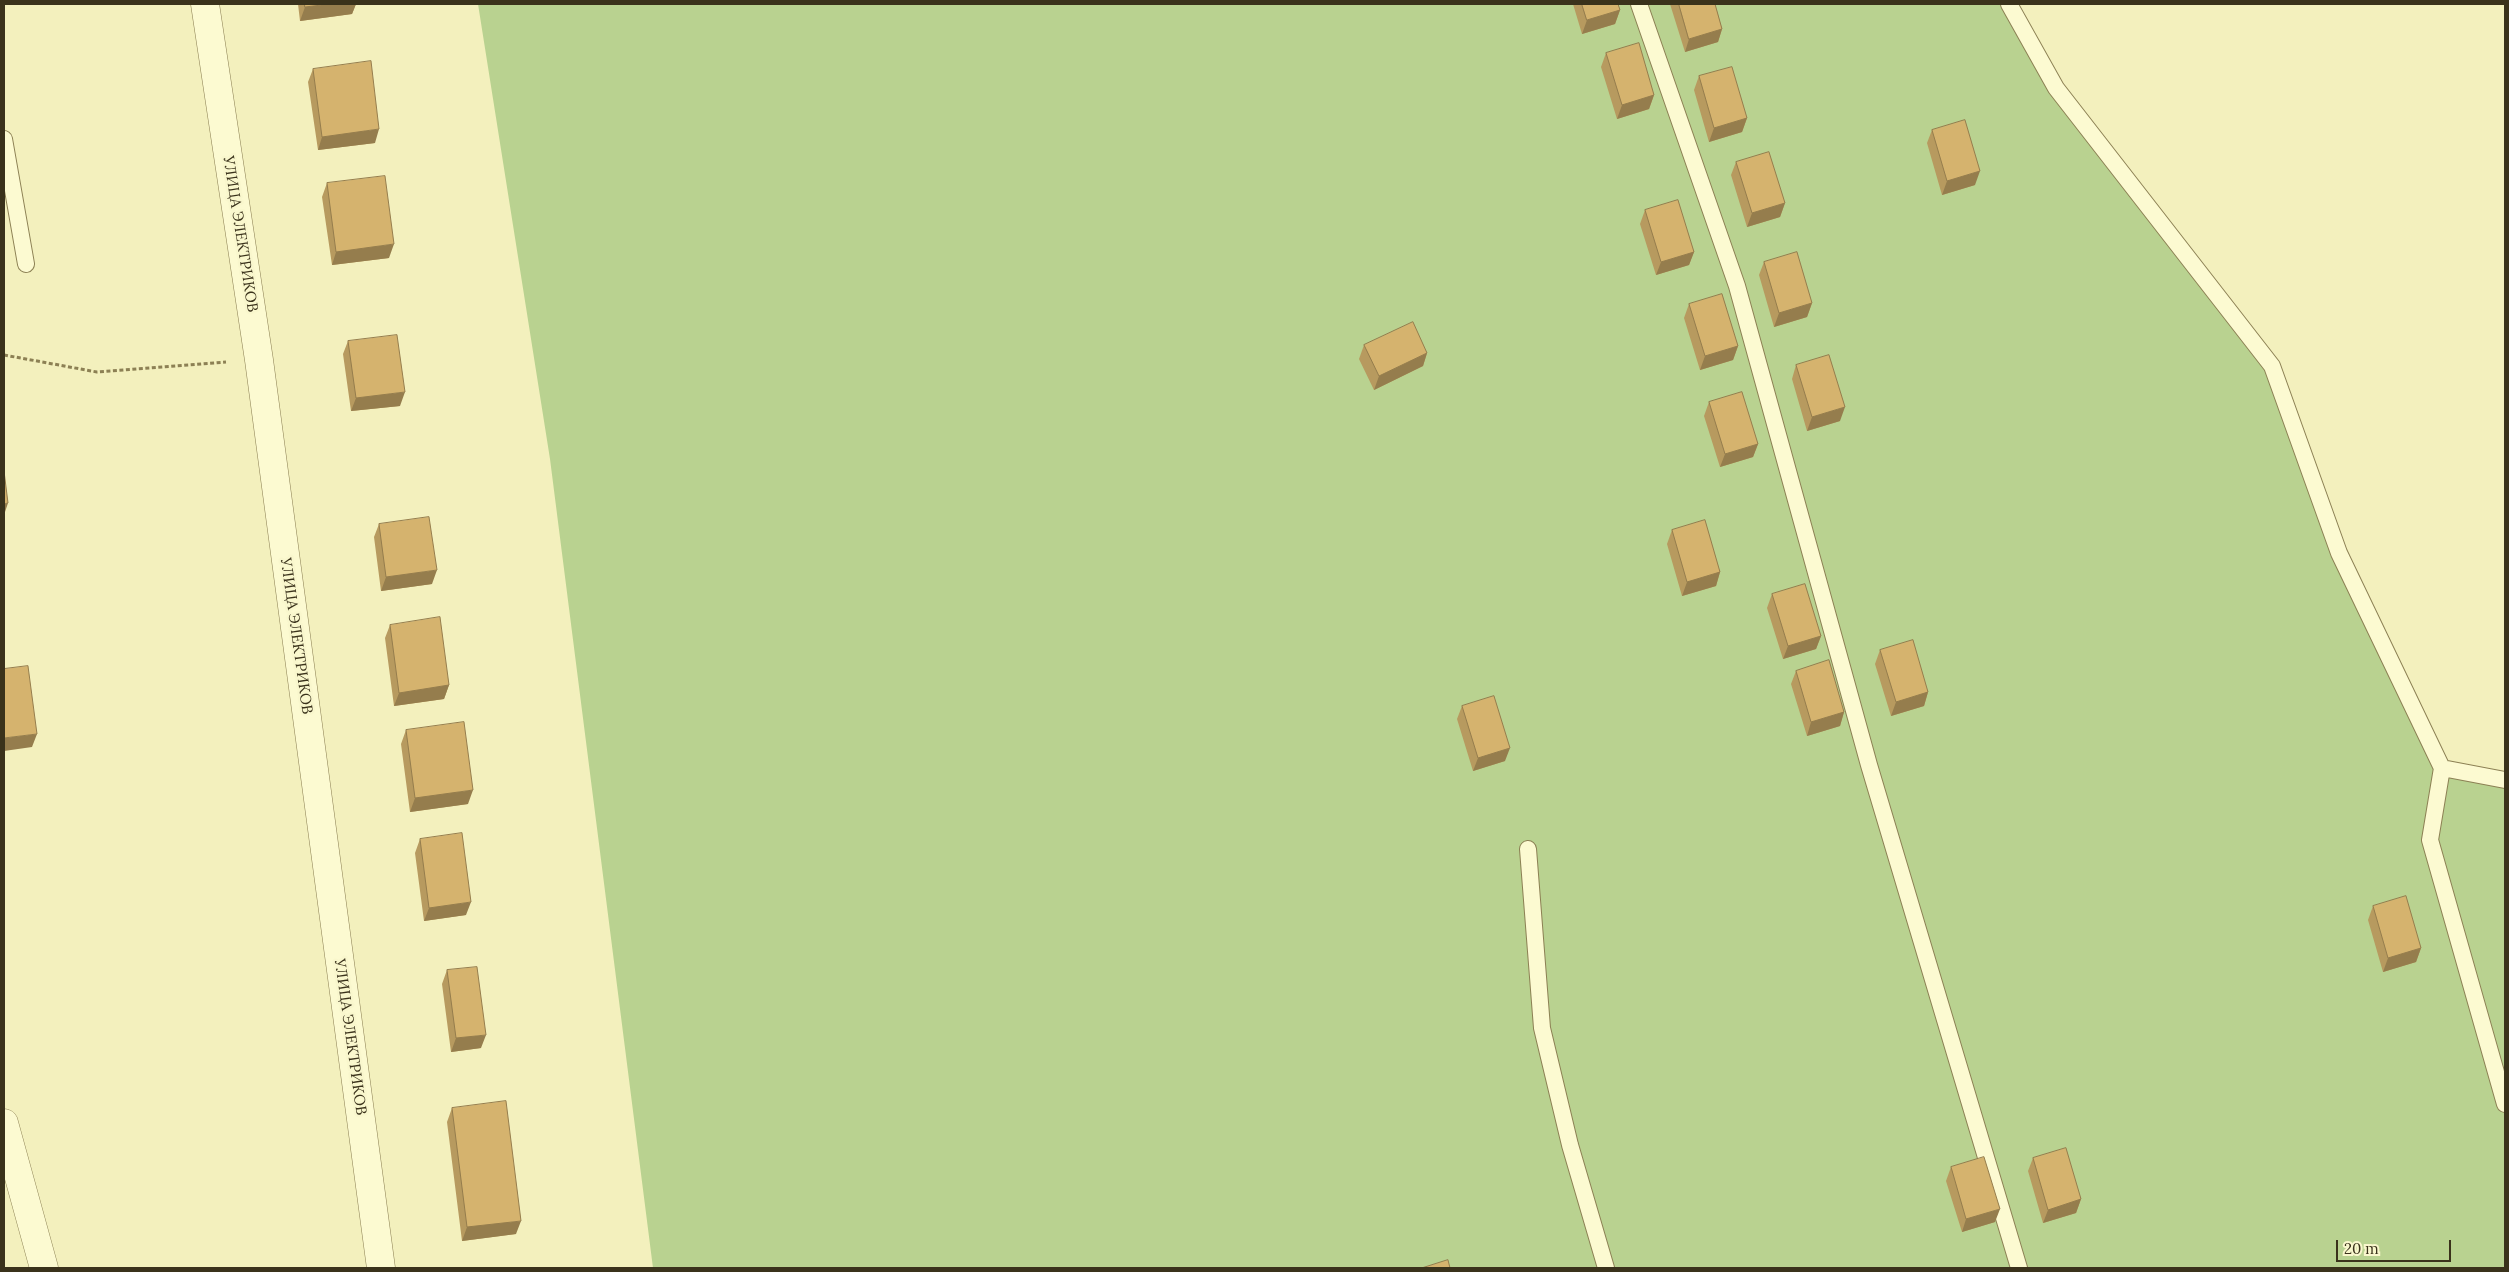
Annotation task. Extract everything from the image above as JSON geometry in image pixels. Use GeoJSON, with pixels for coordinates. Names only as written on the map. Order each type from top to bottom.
{"type":"FeatureCollection","features":[{"type":"Feature","properties":{"kind":"street","name":"УЛИЦА ЭЛЕКТРИКОВ"},"geometry":{"type":"LineString","coordinates":[[205,4],[258,360],[381,1268]]}},
{"type":"Feature","properties":{"kind":"street"},"geometry":{"type":"LineString","coordinates":[[4,1123],[44,1268]]}},
{"type":"Feature","properties":{"kind":"lane"},"geometry":{"type":"LineString","coordinates":[[1639,4],[1737,286],[1869,765],[2019,1268]]}},
{"type":"Feature","properties":{"kind":"lane"},"geometry":{"type":"LineString","coordinates":[[2009,4],[2056,88],[2272,366],[2339,552],[2442,768],[2430,840],[2505,1104]]}},
{"type":"Feature","properties":{"kind":"lane"},"geometry":{"type":"LineString","coordinates":[[4,139],[26,264]]}},
{"type":"Feature","properties":{"kind":"lane"},"geometry":{"type":"LineString","coordinates":[[2442,768],[2505,780]]}},
{"type":"Feature","properties":{"kind":"lane"},"geometry":{"type":"LineString","coordinates":[[1528,849],[1542,1028],[1570,1146],[1606,1268]]}},
{"type":"Feature","properties":{"kind":"path"},"geometry":{"type":"LineString","coordinates":[[4,355],[96,372],[258,360]]}},
{"type":"Feature","properties":{"kind":"green space"},"geometry":{"type":"Polygon","coordinates":[[[478,4],[2009,4],[2056,88],[2272,366],[2339,553],[2442,767],[2505,780],[2505,1268],[653,1268],[550,459],[478,4]]]}},
{"type":"Feature","properties":{"kind":"building"},"geometry":{"type":"Polygon","coordinates":[[[305,4],[330,4],[305,7],[305,4]]]}},
{"type":"Feature","properties":{"kind":"building"},"geometry":{"type":"Polygon","coordinates":[[[1582,4],[1618,4],[1620,10],[1587,20],[1582,4]]]}},
{"type":"Feature","properties":{"kind":"building"},"geometry":{"type":"Polygon","coordinates":[[[1679,4],[1715,4],[1722,29],[1689,39],[1679,4]]]}},
{"type":"Feature","properties":{"kind":"building"},"geometry":{"type":"Polygon","coordinates":[[[1639,43],[1654,95],[1622,105],[1606,53],[1639,43]]]}},
{"type":"Feature","properties":{"kind":"building"},"geometry":{"type":"Polygon","coordinates":[[[371,61],[379,129],[322,137],[313,69],[371,61]]]}},
{"type":"Feature","properties":{"kind":"building"},"geometry":{"type":"Polygon","coordinates":[[[1732,67],[1747,118],[1714,128],[1699,76],[1732,67]]]}},
{"type":"Feature","properties":{"kind":"building"},"geometry":{"type":"Polygon","coordinates":[[[1965,120],[1980,171],[1947,181],[1932,130],[1965,120]]]}},
{"type":"Feature","properties":{"kind":"building"},"geometry":{"type":"Polygon","coordinates":[[[1769,152],[1785,203],[1752,213],[1736,162],[1769,152]]]}},
{"type":"Feature","properties":{"kind":"building"},"geometry":{"type":"Polygon","coordinates":[[[385,176],[394,244],[336,252],[327,183],[385,176]]]}},
{"type":"Feature","properties":{"kind":"building"},"geometry":{"type":"Polygon","coordinates":[[[1678,200],[1694,252],[1661,262],[1645,210],[1678,200]]]}},
{"type":"Feature","properties":{"kind":"building"},"geometry":{"type":"Polygon","coordinates":[[[1797,252],[1812,303],[1779,313],[1764,262],[1797,252]]]}},
{"type":"Feature","properties":{"kind":"building"},"geometry":{"type":"Polygon","coordinates":[[[1722,294],[1738,346],[1705,356],[1689,304],[1722,294]]]}},
{"type":"Feature","properties":{"kind":"building"},"geometry":{"type":"Polygon","coordinates":[[[1413,322],[1427,353],[1379,376],[1364,345],[1413,322]]]}},
{"type":"Feature","properties":{"kind":"building"},"geometry":{"type":"Polygon","coordinates":[[[397,335],[405,392],[356,398],[348,341],[397,335]]]}},
{"type":"Feature","properties":{"kind":"building"},"geometry":{"type":"Polygon","coordinates":[[[1829,355],[1845,407],[1812,417],[1796,365],[1829,355]]]}},
{"type":"Feature","properties":{"kind":"building"},"geometry":{"type":"Polygon","coordinates":[[[1742,392],[1758,444],[1725,454],[1709,402],[1742,392]]]}},
{"type":"Feature","properties":{"kind":"building"},"geometry":{"type":"Polygon","coordinates":[[[4,471],[8,503],[4,504],[4,471]]]}},
{"type":"Feature","properties":{"kind":"building"},"geometry":{"type":"Polygon","coordinates":[[[429,517],[437,570],[386,577],[379,524],[429,517]]]}},
{"type":"Feature","properties":{"kind":"building"},"geometry":{"type":"Polygon","coordinates":[[[1705,520],[1720,572],[1687,582],[1672,530],[1705,520]]]}},
{"type":"Feature","properties":{"kind":"building"},"geometry":{"type":"Polygon","coordinates":[[[1805,584],[1821,636],[1788,646],[1772,594],[1805,584]]]}},
{"type":"Feature","properties":{"kind":"building"},"geometry":{"type":"Polygon","coordinates":[[[440,617],[449,685],[399,693],[390,625],[440,617]]]}},
{"type":"Feature","properties":{"kind":"building"},"geometry":{"type":"Polygon","coordinates":[[[1913,640],[1928,692],[1896,702],[1880,650],[1913,640]]]}},
{"type":"Feature","properties":{"kind":"building"},"geometry":{"type":"Polygon","coordinates":[[[1829,660],[1844,712],[1811,722],[1796,671],[1829,660]]]}},
{"type":"Feature","properties":{"kind":"building"},"geometry":{"type":"Polygon","coordinates":[[[28,666],[37,734],[4,738],[4,669],[28,666]]]}},
{"type":"Feature","properties":{"kind":"building"},"geometry":{"type":"Polygon","coordinates":[[[1494,696],[1510,748],[1478,758],[1462,706],[1494,696]]]}},
{"type":"Feature","properties":{"kind":"building"},"geometry":{"type":"Polygon","coordinates":[[[464,722],[473,790],[415,798],[406,730],[464,722]]]}},
{"type":"Feature","properties":{"kind":"building"},"geometry":{"type":"Polygon","coordinates":[[[462,833],[471,902],[429,908],[420,839],[462,833]]]}},
{"type":"Feature","properties":{"kind":"building"},"geometry":{"type":"Polygon","coordinates":[[[2406,896],[2421,948],[2388,958],[2373,906],[2406,896]]]}},
{"type":"Feature","properties":{"kind":"building"},"geometry":{"type":"Polygon","coordinates":[[[477,967],[486,1035],[456,1038],[447,970],[477,967]]]}},
{"type":"Feature","properties":{"kind":"building"},"geometry":{"type":"Polygon","coordinates":[[[506,1101],[521,1221],[467,1227],[452,1108],[506,1101]]]}},
{"type":"Feature","properties":{"kind":"building"},"geometry":{"type":"Polygon","coordinates":[[[2066,1148],[2081,1199],[2048,1210],[2033,1158],[2066,1148]]]}},
{"type":"Feature","properties":{"kind":"building"},"geometry":{"type":"Polygon","coordinates":[[[1984,1157],[2000,1209],[1966,1219],[1951,1167],[1984,1157]]]}},
{"type":"Feature","properties":{"kind":"building"},"geometry":{"type":"Polygon","coordinates":[[[1448,1260],[1450,1268],[1422,1268],[1448,1260]]]}}]}
